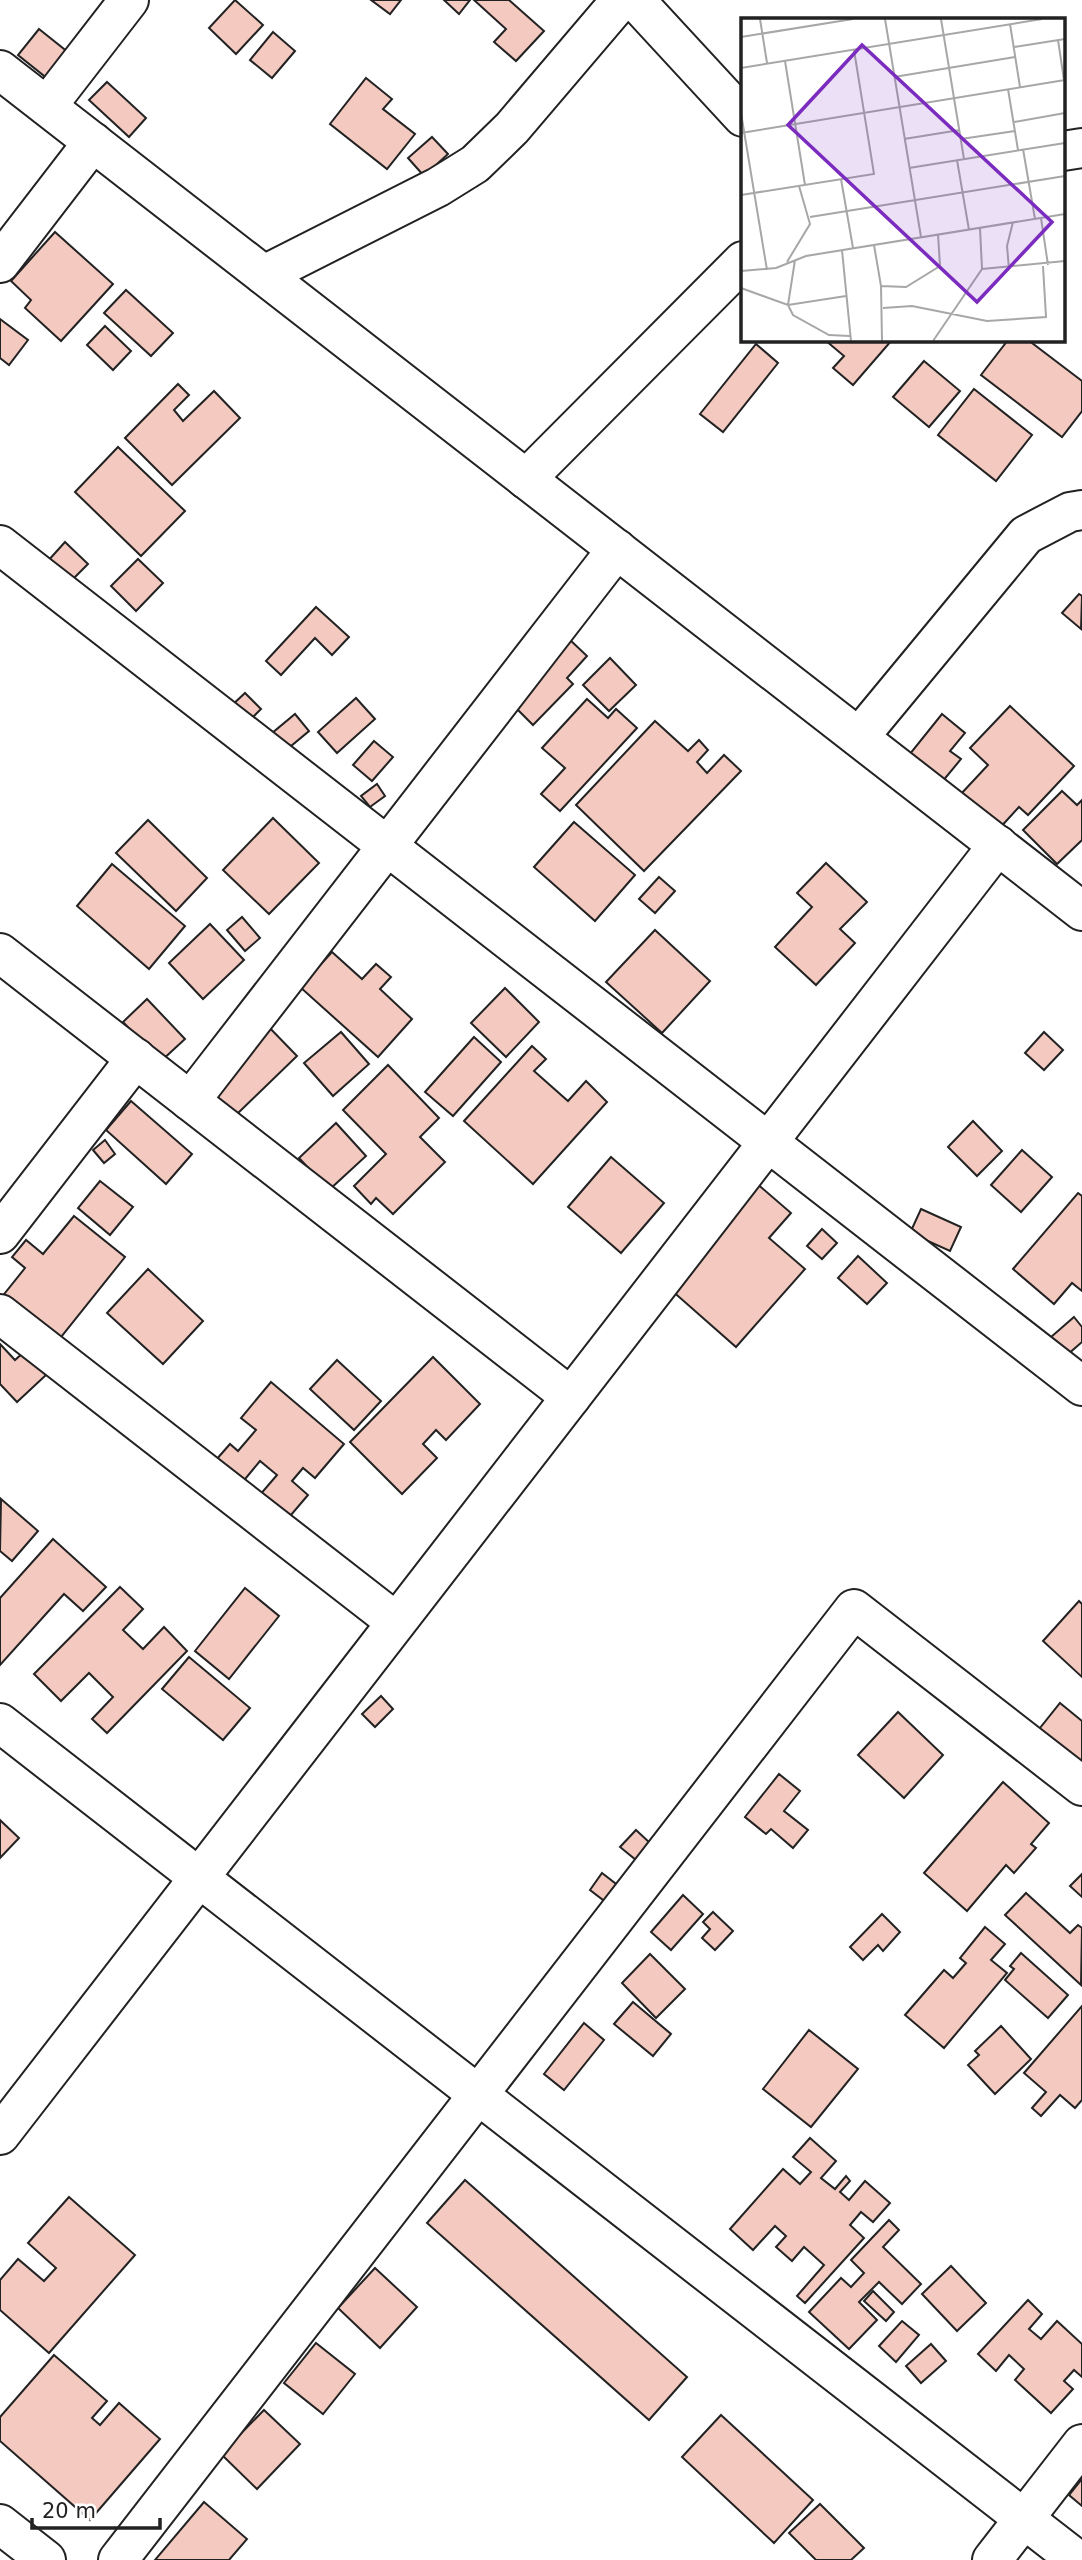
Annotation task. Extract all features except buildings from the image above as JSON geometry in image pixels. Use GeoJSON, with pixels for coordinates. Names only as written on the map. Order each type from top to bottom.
{"type":"FeatureCollection","features":[{"type":"Feature","properties":{"kind":"street"},"geometry":{"type":"LineString","coordinates":[[47,106],[129,0]]}},
{"type":"Feature","properties":{"kind":"street"},"geometry":{"type":"LineString","coordinates":[[264,275],[438,187],[475,164],[512,128],[621,0]]}},
{"type":"Feature","properties":{"kind":"street"},"geometry":{"type":"LineString","coordinates":[[635,0],[741,115]]}},
{"type":"Feature","properties":{"kind":"street"},"geometry":{"type":"LineString","coordinates":[[0,70],[1082,911]]}},
{"type":"Feature","properties":{"kind":"street"},"geometry":{"type":"LineString","coordinates":[[0,263],[93,142]]}},
{"type":"Feature","properties":{"kind":"street"},"geometry":{"type":"LineString","coordinates":[[1064,151],[1082,148]]}},
{"type":"Feature","properties":{"kind":"street"},"geometry":{"type":"LineString","coordinates":[[526,479],[741,263]]}},
{"type":"Feature","properties":{"kind":"street"},"geometry":{"type":"LineString","coordinates":[[859,737],[1026,535],[1070,512],[1082,510]]}},
{"type":"Feature","properties":{"kind":"street"},"geometry":{"type":"LineString","coordinates":[[0,545],[1082,1386]]}},
{"type":"Feature","properties":{"kind":"street"},"geometry":{"type":"LineString","coordinates":[[190,1101],[617,549]]}},
{"type":"Feature","properties":{"kind":"street"},"geometry":{"type":"LineString","coordinates":[[5,2118],[199,1877],[998,845]]}},
{"type":"Feature","properties":{"kind":"street"},"geometry":{"type":"LineString","coordinates":[[0,953],[571,1397]]}},
{"type":"Feature","properties":{"kind":"street"},"geometry":{"type":"LineString","coordinates":[[5,1216],[136,1058]]}},
{"type":"Feature","properties":{"kind":"street"},"geometry":{"type":"LineString","coordinates":[[0,1314],[396,1622]]}},
{"type":"Feature","properties":{"kind":"street"},"geometry":{"type":"LineString","coordinates":[[118,2560],[854,1609],[1082,1786]]}},
{"type":"Feature","properties":{"kind":"street"},"geometry":{"type":"LineString","coordinates":[[0,1723],[1077,2560]]}},
{"type":"Feature","properties":{"kind":"street"},"geometry":{"type":"LineString","coordinates":[[992,2560],[1082,2444]]}},
{"type":"Feature","properties":{"kind":"street"},"geometry":{"type":"LineString","coordinates":[[0,2524],[46,2560]]}}]}
